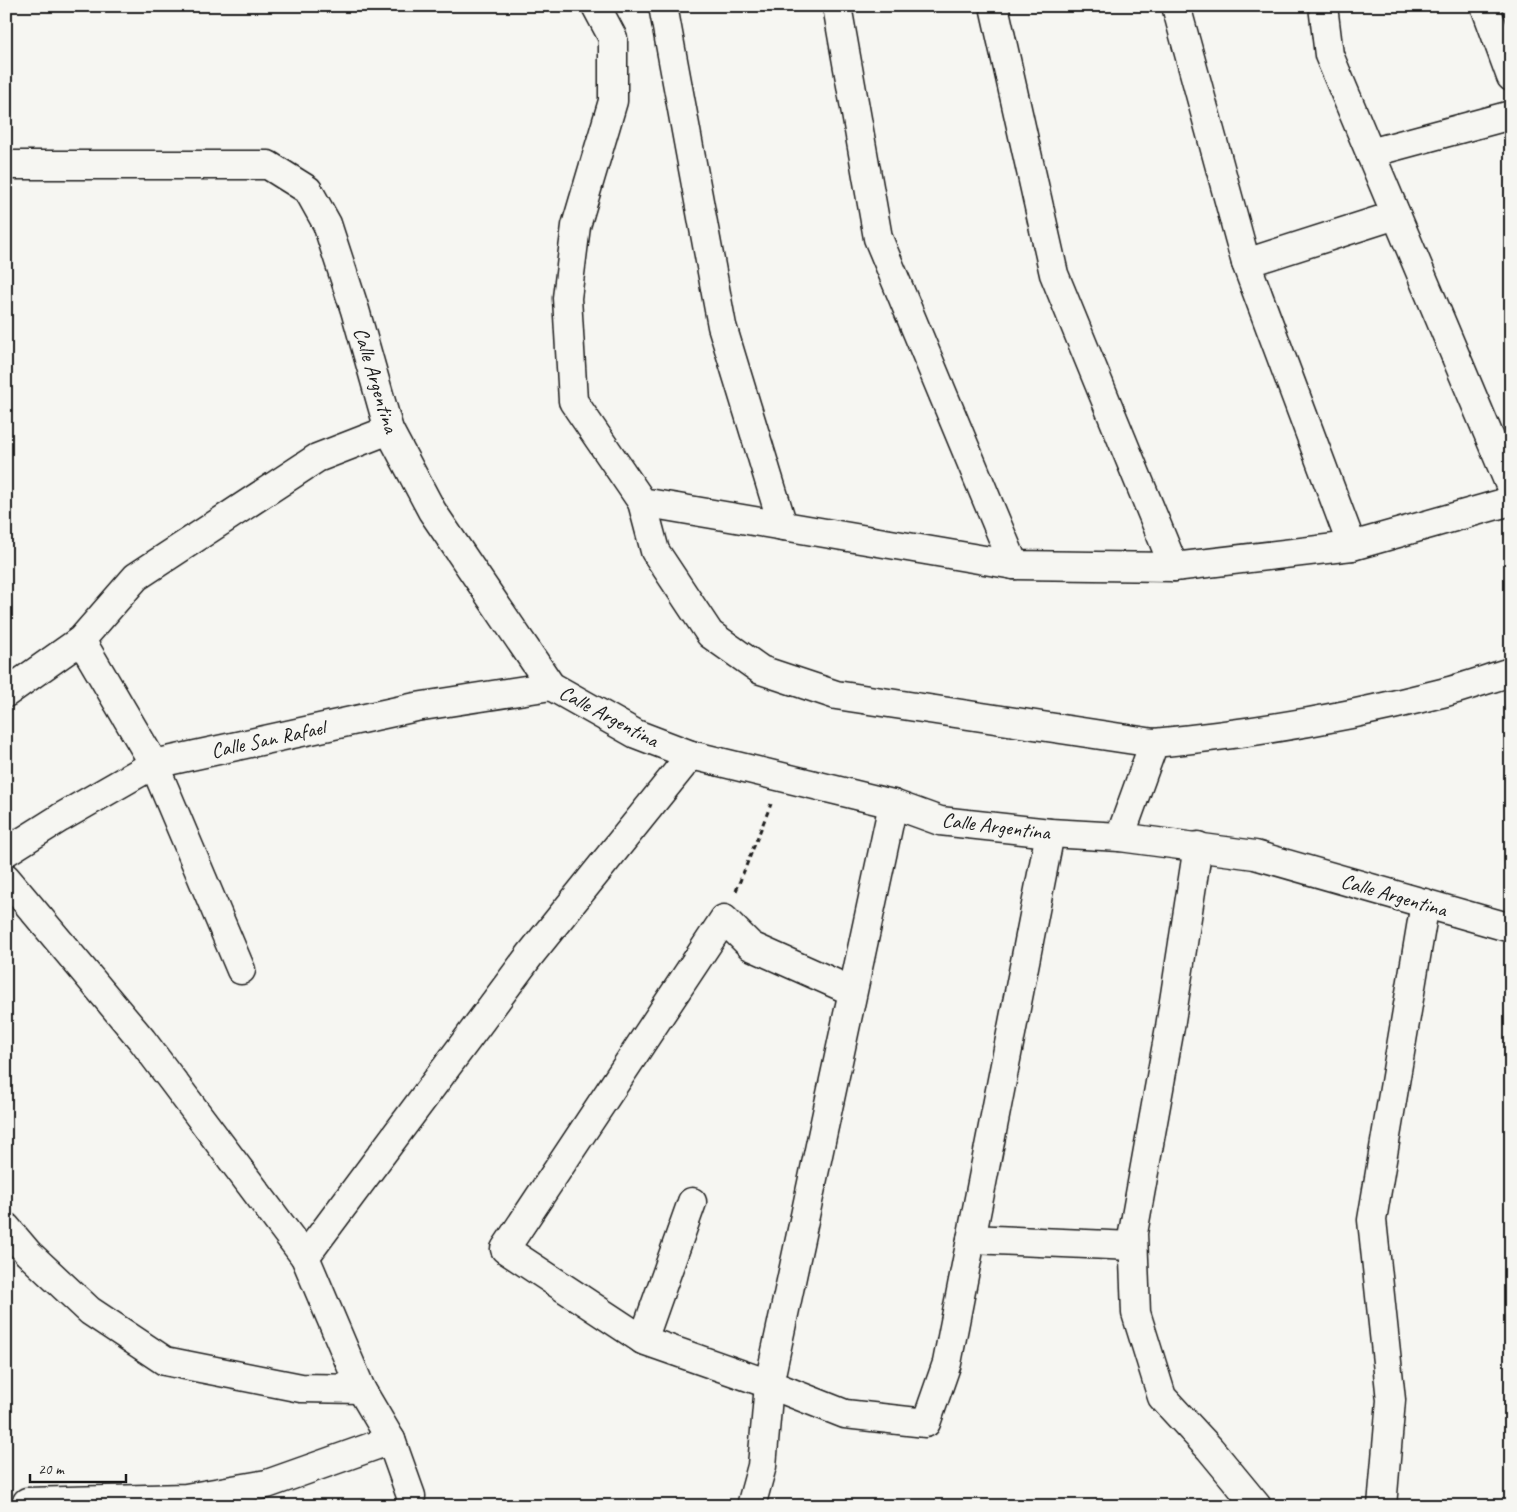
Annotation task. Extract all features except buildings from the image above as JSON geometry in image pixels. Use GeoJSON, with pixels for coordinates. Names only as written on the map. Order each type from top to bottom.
{"type":"FeatureCollection","features":[{"type":"Feature","properties":{"kind":"street"},"geometry":{"type":"LineString","coordinates":[[596,6],[613,38],[613,101],[576,226],[567,298],[573,400],[642,502],[655,551],[710,634],[761,670],[836,695],[1154,743],[1227,736],[1332,717],[1439,694],[1511,672]]}},
{"type":"Feature","properties":{"kind":"street"},"geometry":{"type":"LineString","coordinates":[[663,6],[722,326],[783,526]]}},
{"type":"Feature","properties":{"kind":"street"},"geometry":{"type":"LineString","coordinates":[[837,6],[878,238],[1014,564]]}},
{"type":"Feature","properties":{"kind":"street"},"geometry":{"type":"LineString","coordinates":[[994,6],[1054,274],[1174,567]]}},
{"type":"Feature","properties":{"kind":"street"},"geometry":{"type":"LineString","coordinates":[[1176,6],[1246,263],[1352,546]]}},
{"type":"Feature","properties":{"kind":"street"},"geometry":{"type":"LineString","coordinates":[[1323,6],[1329,55],[1511,488]]}},
{"type":"Feature","properties":{"kind":"street"},"geometry":{"type":"LineString","coordinates":[[1485,6],[1511,77]]}},
{"type":"Feature","properties":{"kind":"street"},"geometry":{"type":"LineString","coordinates":[[1370,153],[1511,115]]}},
{"type":"Feature","properties":{"kind":"street","name":"Calle Argentina"},"geometry":{"type":"LineString","coordinates":[[6,165],[268,165],[308,190],[327,224],[355,310],[389,430],[432,511],[551,686],[636,734],[691,755],[893,804],[940,821],[1050,833],[1120,837],[1256,855],[1511,928]]}},
{"type":"Feature","properties":{"kind":"street"},"geometry":{"type":"LineString","coordinates":[[1246,263],[1396,215]]}},
{"type":"Feature","properties":{"kind":"street"},"geometry":{"type":"LineString","coordinates":[[6,693],[81,640],[136,577],[317,458],[389,430]]}},
{"type":"Feature","properties":{"kind":"street"},"geometry":{"type":"LineString","coordinates":[[642,502],[1014,564],[1174,567],[1352,546],[1511,501]]}},
{"type":"Feature","properties":{"kind":"street"},"geometry":{"type":"LineString","coordinates":[[81,640],[154,764],[241,970]]}},
{"type":"Feature","properties":{"kind":"street","name":"Calle San Rafael"},"geometry":{"type":"LineString","coordinates":[[6,852],[60,818],[154,764],[416,707],[551,686]]}},
{"type":"Feature","properties":{"kind":"street"},"geometry":{"type":"LineString","coordinates":[[1120,837],[1154,743]]}},
{"type":"Feature","properties":{"kind":"street"},"geometry":{"type":"LineString","coordinates":[[305,1257],[530,955],[691,755]]}},
{"type":"Feature","properties":{"kind":"street"},"geometry":{"type":"LineString","coordinates":[[751,1506],[762,1466],[769,1384],[893,804]]}},
{"type":"Feature","properties":{"kind":"street"},"geometry":{"type":"LineString","coordinates":[[852,991],[751,946],[724,919],[505,1249],[643,1340],[769,1384],[845,1414],[926,1423],[948,1363],[1050,833]]}},
{"type":"Feature","properties":{"kind":"street"},"geometry":{"type":"LineString","coordinates":[[1198,846],[1170,1027],[1133,1233],[1136,1313],[1162,1397],[1210,1449],[1257,1506]]}},
{"type":"Feature","properties":{"kind":"street"},"geometry":{"type":"LineString","coordinates":[[6,878],[142,1040],[305,1257],[361,1389],[391,1440],[411,1496],[410,1506]]}},
{"type":"Feature","properties":{"kind":"street"},"geometry":{"type":"LineString","coordinates":[[1382,1506],[1391,1400],[1372,1220],[1425,903]]}},
{"type":"Feature","properties":{"kind":"street"},"geometry":{"type":"LineString","coordinates":[[643,1340],[692,1202]]}},
{"type":"Feature","properties":{"kind":"street"},"geometry":{"type":"LineString","coordinates":[[6,1227],[28,1252],[90,1311],[165,1361],[301,1388],[361,1389]]}},
{"type":"Feature","properties":{"kind":"street"},"geometry":{"type":"LineString","coordinates":[[971,1240],[1133,1246]]}},
{"type":"Feature","properties":{"kind":"street"},"geometry":{"type":"LineString","coordinates":[[26,1502],[195,1496],[267,1484],[391,1440]]}},
{"type":"Feature","properties":{"kind":"path"},"geometry":{"type":"LineString","coordinates":[[724,919],[782,776]]}}]}
